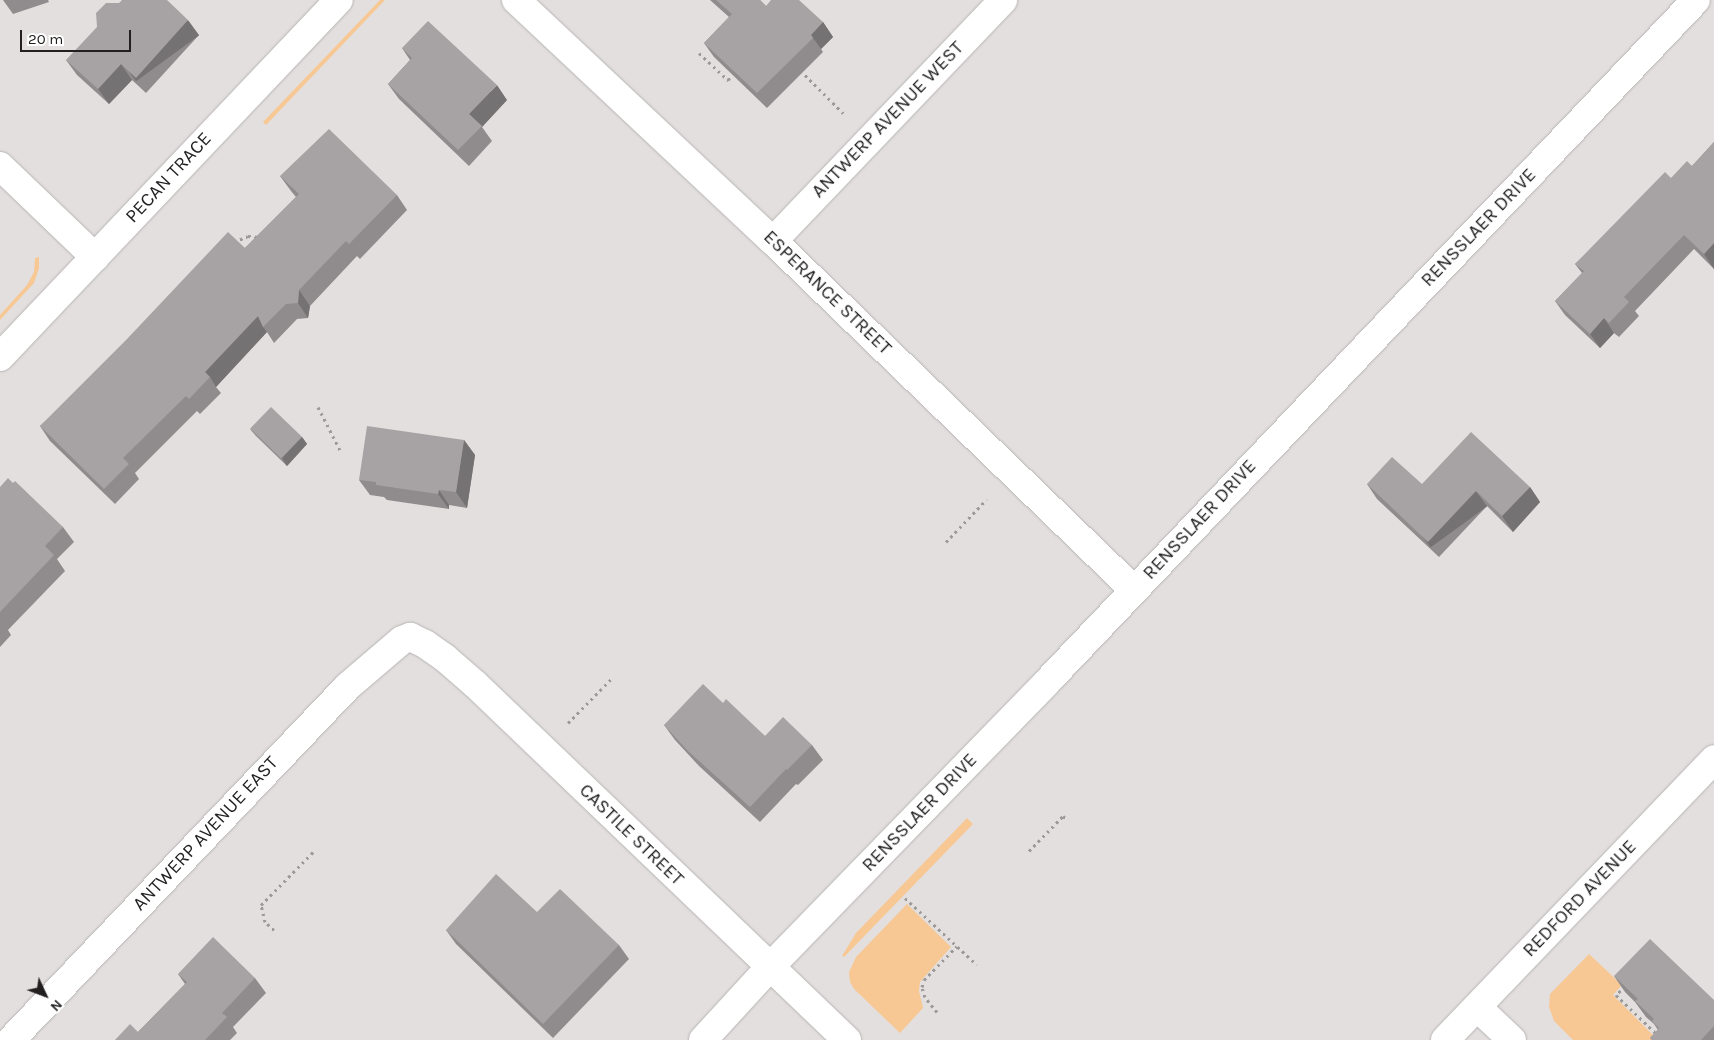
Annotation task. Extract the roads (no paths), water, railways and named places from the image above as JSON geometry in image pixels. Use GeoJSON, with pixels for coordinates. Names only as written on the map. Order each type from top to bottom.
{"type":"FeatureCollection","features":[{"type":"Feature","properties":{"kind":"street","name":"PECAN TRACE"},"geometry":{"type":"LineString","coordinates":[[0,357],[339,0]]}},
{"type":"Feature","properties":{"kind":"street","name":"ESPERANCE STREET"},"geometry":{"type":"LineString","coordinates":[[516,0],[773,240],[1134,590]]}},
{"type":"Feature","properties":{"kind":"street","name":"ANTWERP AVENUE WEST"},"geometry":{"type":"LineString","coordinates":[[773,240],[1003,0]]}},
{"type":"Feature","properties":{"kind":"street","name":"RENSSLAER DRIVE"},"geometry":{"type":"LineString","coordinates":[[703,1040],[1696,0]]}},
{"type":"Feature","properties":{"kind":"street"},"geometry":{"type":"LineString","coordinates":[[0,166],[94,257]]}},
{"type":"Feature","properties":{"kind":"street","name":"CASTILE STREET"},"geometry":{"type":"LineString","coordinates":[[410,637],[426,644],[474,684],[847,1040]]}},
{"type":"Feature","properties":{"kind":"street","name":"ANTWERP AVENUE EAST"},"geometry":{"type":"LineString","coordinates":[[11,1040],[347,687],[402,640],[410,637]]}},
{"type":"Feature","properties":{"kind":"street","name":"REDFORD AVENUE"},"geometry":{"type":"LineString","coordinates":[[1445,1040],[1714,759]]}},
{"type":"Feature","properties":{"kind":"street"},"geometry":{"type":"LineString","coordinates":[[1477,1007],[1512,1040]]}}]}
